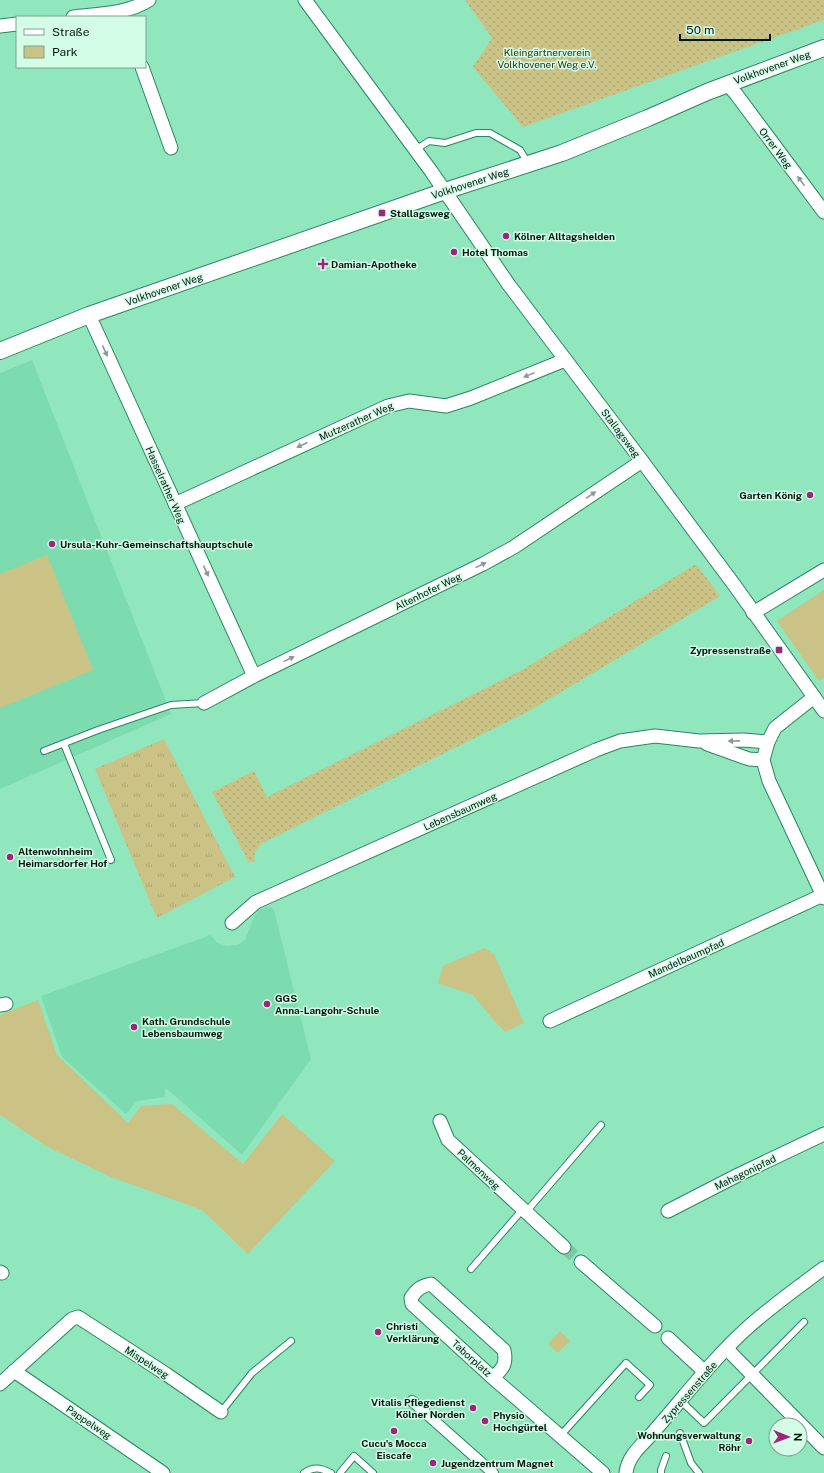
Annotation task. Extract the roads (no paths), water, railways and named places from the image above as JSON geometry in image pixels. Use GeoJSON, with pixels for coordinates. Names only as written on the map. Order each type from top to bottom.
{"type":"FeatureCollection","features":[{"type":"Feature","properties":{"kind":"street"},"geometry":{"type":"LineString","coordinates":[[90,16],[123,14],[149,0]]}},
{"type":"Feature","properties":{"kind":"street","name":"Stallagsweg"},"geometry":{"type":"LineString","coordinates":[[305,0],[445,191],[509,285],[642,460],[824,711]]}},
{"type":"Feature","properties":{"kind":"street"},"geometry":{"type":"LineString","coordinates":[[0,26],[16,24]]}},
{"type":"Feature","properties":{"kind":"street","name":"Volkhovener Weg"},"geometry":{"type":"LineString","coordinates":[[0,350],[89,315],[445,191],[562,153],[727,84],[824,48]]}},
{"type":"Feature","properties":{"kind":"street"},"geometry":{"type":"LineString","coordinates":[[142,68],[170,148]]}},
{"type":"Feature","properties":{"kind":"street","name":"Orrer Weg"},"geometry":{"type":"LineString","coordinates":[[727,84],[824,212]]}},
{"type":"Feature","properties":{"kind":"street","name":"Hasselrather Weg"},"geometry":{"type":"LineString","coordinates":[[89,315],[254,676]]}},
{"type":"Feature","properties":{"kind":"street","name":"Mutzerather Weg"},"geometry":{"type":"LineString","coordinates":[[175,504],[388,406],[410,401],[446,406],[471,398],[565,360]]}},
{"type":"Feature","properties":{"kind":"street","name":"Altenhofer Weg"},"geometry":{"type":"LineString","coordinates":[[204,703],[254,676],[483,564],[514,547],[642,460]]}},
{"type":"Feature","properties":{"kind":"street"},"geometry":{"type":"LineString","coordinates":[[754,613],[824,570]]}},
{"type":"Feature","properties":{"kind":"street"},"geometry":{"type":"LineString","coordinates":[[814,697],[775,728],[768,742],[763,760],[769,781],[823,897]]}},
{"type":"Feature","properties":{"kind":"street","name":"Lebensbaumweg"},"geometry":{"type":"LineString","coordinates":[[232,923],[256,902],[596,750],[620,741],[655,736],[700,741],[744,740],[768,742]]}},
{"type":"Feature","properties":{"kind":"street","name":"Lebensbaumweg"},"geometry":{"type":"LineString","coordinates":[[700,741],[749,759],[763,760]]}},
{"type":"Feature","properties":{"kind":"street","name":"Mandelbaumpfad"},"geometry":{"type":"LineString","coordinates":[[550,1021],[823,897]]}},
{"type":"Feature","properties":{"kind":"street","name":"Palmenweg"},"geometry":{"type":"LineString","coordinates":[[440,1121],[448,1140],[564,1247]]}},
{"type":"Feature","properties":{"kind":"street","name":"Mahagonipfad"},"geometry":{"type":"LineString","coordinates":[[668,1211],[731,1178],[824,1134]]}},
{"type":"Feature","properties":{"kind":"street"},"geometry":{"type":"LineString","coordinates":[[581,1262],[655,1326]]}},
{"type":"Feature","properties":{"kind":"street","name":"Zypressenstraße"},"geometry":{"type":"LineString","coordinates":[[626,1473],[626,1466],[633,1454],[655,1431],[705,1372],[744,1331],[766,1311],[824,1268]]}},
{"type":"Feature","properties":{"kind":"street","name":"Taborplatz"},"geometry":{"type":"LineString","coordinates":[[493,1378],[505,1366],[506,1358],[504,1350],[431,1284],[422,1285],[411,1298],[412,1304],[493,1378],[603,1473]]}},
{"type":"Feature","properties":{"kind":"street","name":"Mispelweg"},"geometry":{"type":"LineString","coordinates":[[14,1371],[72,1319],[78,1317],[166,1374],[221,1412]]}},
{"type":"Feature","properties":{"kind":"street"},"geometry":{"type":"LineString","coordinates":[[668,1338],[705,1372]]}},
{"type":"Feature","properties":{"kind":"street"},"geometry":{"type":"LineString","coordinates":[[727,1349],[824,1448]]}},
{"type":"Feature","properties":{"kind":"street"},"geometry":{"type":"LineString","coordinates":[[0,1384],[14,1371]]}},
{"type":"Feature","properties":{"kind":"street","name":"Pappelweg"},"geometry":{"type":"LineString","coordinates":[[14,1371],[163,1473]]}},
{"type":"Feature","properties":{"kind":"street"},"geometry":{"type":"LineString","coordinates":[[412,1401],[493,1473]]}},
{"type":"Feature","properties":{"kind":"lane"},"geometry":{"type":"LineString","coordinates":[[415,150],[429,141],[445,143],[476,133],[490,133],[520,150],[528,164]]}},
{"type":"Feature","properties":{"kind":"lane"},"geometry":{"type":"LineString","coordinates":[[44,752],[98,730],[171,705],[204,703]]}},
{"type":"Feature","properties":{"kind":"lane"},"geometry":{"type":"LineString","coordinates":[[64,744],[111,860]]}},
{"type":"Feature","properties":{"kind":"lane"},"geometry":{"type":"LineString","coordinates":[[472,1269],[601,1125]]}},
{"type":"Feature","properties":{"kind":"lane"},"geometry":{"type":"LineString","coordinates":[[681,1401],[704,1423],[804,1322]]}},
{"type":"Feature","properties":{"kind":"lane"},"geometry":{"type":"LineString","coordinates":[[221,1412],[252,1373],[291,1341]]}},
{"type":"Feature","properties":{"kind":"lane"},"geometry":{"type":"LineString","coordinates":[[560,1436],[626,1363],[650,1385],[639,1397]]}},
{"type":"Feature","properties":{"kind":"lane"},"geometry":{"type":"LineString","coordinates":[[680,1433],[691,1462],[699,1473]]}},
{"type":"Feature","properties":{"kind":"lane"},"geometry":{"type":"LineString","coordinates":[[340,1473],[354,1456],[373,1473]]}},
{"type":"Feature","properties":{"kind":"lane"},"geometry":{"type":"LineString","coordinates":[[662,1473],[661,1470],[666,1456]]}},
{"type":"Feature","properties":{"kind":"lane"},"geometry":{"type":"LineString","coordinates":[[304,1473],[312,1468],[321,1468],[331,1473]]}},
{"type":"Feature","properties":{"kind":"tunnel"},"geometry":{"type":"LineString","coordinates":[[564,1247],[581,1262]]}},
{"type":"Feature","properties":{"kind":"place","name":"Stallagsweg"},"geometry":{"type":"Point","coordinates":[382,213]}},
{"type":"Feature","properties":{"kind":"place","name":"Kölner Alltagshelden"},"geometry":{"type":"Point","coordinates":[506,236]}},
{"type":"Feature","properties":{"kind":"place","name":"Hotel Thomas"},"geometry":{"type":"Point","coordinates":[454,252]}},
{"type":"Feature","properties":{"kind":"place","name":"Damian-Apotheke"},"geometry":{"type":"Point","coordinates":[323,264]}},
{"type":"Feature","properties":{"kind":"place","name":"Garten König"},"geometry":{"type":"Point","coordinates":[810,495]}},
{"type":"Feature","properties":{"kind":"place","name":"Ursula-Kuhr-Gemeinschaftshauptschule"},"geometry":{"type":"Point","coordinates":[52,544]}},
{"type":"Feature","properties":{"kind":"place","name":"Zypressenstraße"},"geometry":{"type":"Point","coordinates":[779,650]}},
{"type":"Feature","properties":{"kind":"place","name":"Altenwohnheim Heimarsdorfer Hof"},"geometry":{"type":"Point","coordinates":[10,857]}},
{"type":"Feature","properties":{"kind":"place","name":"GGS Anna-Langohr-Schule"},"geometry":{"type":"Point","coordinates":[267,1004]}},
{"type":"Feature","properties":{"kind":"place","name":"Kath. Grundschule Lebensbaumweg"},"geometry":{"type":"Point","coordinates":[134,1027]}},
{"type":"Feature","properties":{"kind":"place","name":"Christi Verklärung"},"geometry":{"type":"Point","coordinates":[378,1332]}},
{"type":"Feature","properties":{"kind":"place","name":"Vitalis Pflegedienst Kölner Norden"},"geometry":{"type":"Point","coordinates":[473,1408]}},
{"type":"Feature","properties":{"kind":"place","name":"Physio Hochgürtel"},"geometry":{"type":"Point","coordinates":[485,1421]}},
{"type":"Feature","properties":{"kind":"place","name":"Cucu's Mocca Eiscafe"},"geometry":{"type":"Point","coordinates":[394,1431]}},
{"type":"Feature","properties":{"kind":"place","name":"Wohnungsverwaltung Röhr"},"geometry":{"type":"Point","coordinates":[749,1441]}},
{"type":"Feature","properties":{"kind":"place","name":"Jugendzentrum Magnet"},"geometry":{"type":"Point","coordinates":[433,1463]}},
{"type":"Feature","properties":{"kind":"park label","name":"Kleingärtnerverein Volkhovener Weg e.V."},"geometry":{"type":"Point","coordinates":[547,58]}}]}
